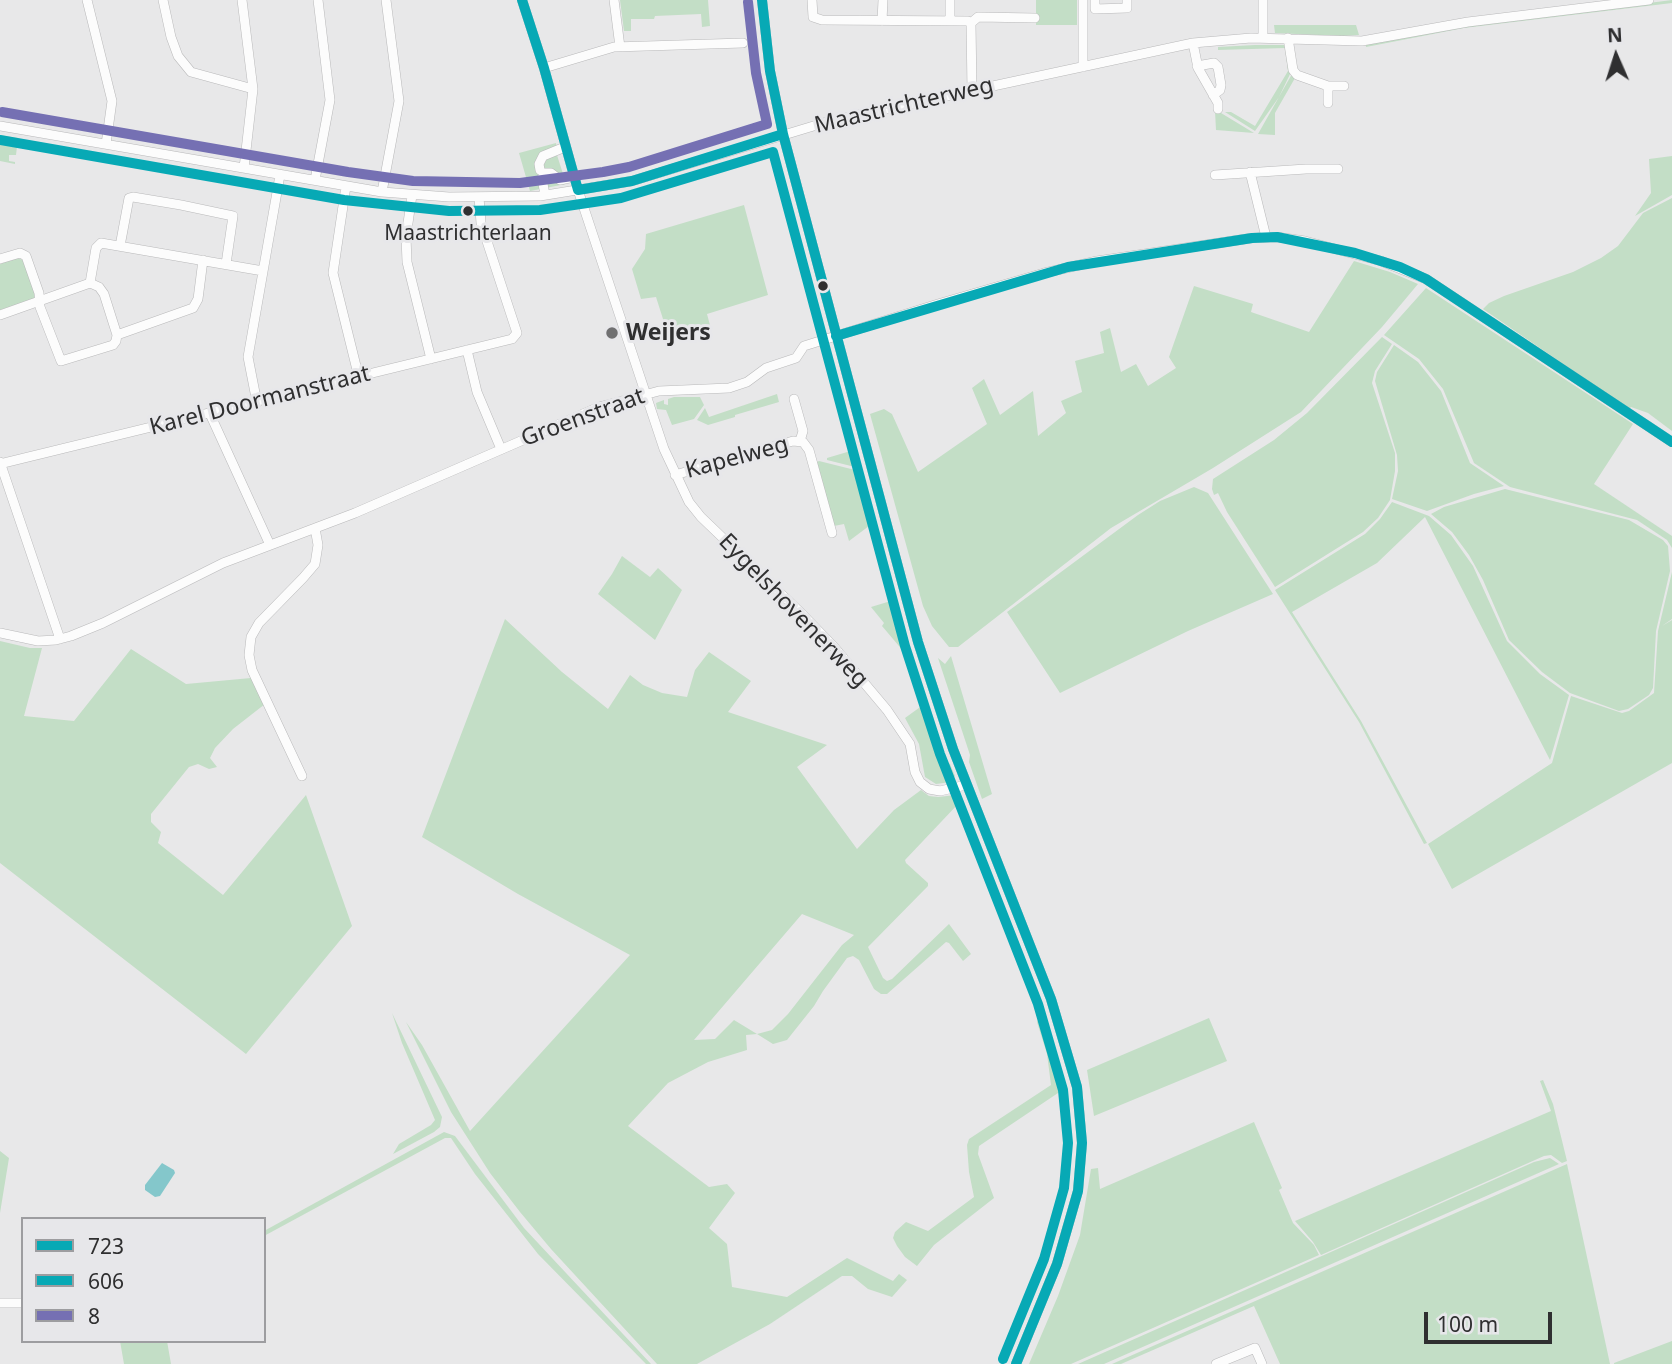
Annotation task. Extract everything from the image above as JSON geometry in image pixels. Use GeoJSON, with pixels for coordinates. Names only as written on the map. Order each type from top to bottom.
{"type":"FeatureCollection","features":[{"type":"Feature","properties":{"kind":"street"},"geometry":{"type":"LineString","coordinates":[[88,0],[111,101],[106,144]]}},
{"type":"Feature","properties":{"kind":"street"},"geometry":{"type":"LineString","coordinates":[[163,0],[178,56],[191,72],[253,89]]}},
{"type":"Feature","properties":{"kind":"street"},"geometry":{"type":"LineString","coordinates":[[242,0],[253,89],[244,168]]}},
{"type":"Feature","properties":{"kind":"street"},"geometry":{"type":"LineString","coordinates":[[315,180],[330,100],[318,0]]}},
{"type":"Feature","properties":{"kind":"street"},"geometry":{"type":"LineString","coordinates":[[382,192],[399,101],[386,0]]}},
{"type":"Feature","properties":{"kind":"street","name":"Eygelshovenerweg"},"geometry":{"type":"LineString","coordinates":[[522,0],[578,190],[645,393],[664,449],[689,502],[701,517],[834,647],[897,722],[910,744],[915,772],[920,782],[934,791],[966,785]]}},
{"type":"Feature","properties":{"kind":"street"},"geometry":{"type":"LineString","coordinates":[[614,0],[620,47]]}},
{"type":"Feature","properties":{"kind":"street"},"geometry":{"type":"LineString","coordinates":[[762,0],[770,71],[783,134],[918,642],[966,785],[1051,999],[1070,1058],[1081,1121],[1080,1172],[1067,1234],[1016,1364]]}},
{"type":"Feature","properties":{"kind":"street"},"geometry":{"type":"LineString","coordinates":[[812,0],[812,14],[816,19],[971,23],[978,17],[1035,18]]}},
{"type":"Feature","properties":{"kind":"street"},"geometry":{"type":"LineString","coordinates":[[883,0],[883,21]]}},
{"type":"Feature","properties":{"kind":"street"},"geometry":{"type":"LineString","coordinates":[[950,0],[950,21]]}},
{"type":"Feature","properties":{"kind":"street"},"geometry":{"type":"LineString","coordinates":[[1083,67],[1083,0],[1095,0],[1095,9],[1127,8],[1127,0]]}},
{"type":"Feature","properties":{"kind":"street"},"geometry":{"type":"LineString","coordinates":[[1263,0],[1263,38]]}},
{"type":"Feature","properties":{"kind":"street","name":"Maastrichterweg"},"geometry":{"type":"LineString","coordinates":[[578,190],[632,181],[831,121],[1193,43],[1263,38],[1349,41],[1380,39],[1468,22],[1649,0]]}},
{"type":"Feature","properties":{"kind":"street"},"geometry":{"type":"LineString","coordinates":[[971,23],[972,91]]}},
{"type":"Feature","properties":{"kind":"street"},"geometry":{"type":"LineString","coordinates":[[1288,38],[1295,73],[1328,86],[1344,86]]}},
{"type":"Feature","properties":{"kind":"street"},"geometry":{"type":"LineString","coordinates":[[544,68],[608,48],[743,43]]}},
{"type":"Feature","properties":{"kind":"street"},"geometry":{"type":"LineString","coordinates":[[1193,43],[1197,66],[1218,109]]}},
{"type":"Feature","properties":{"kind":"street"},"geometry":{"type":"LineString","coordinates":[[1197,66],[1214,63],[1218,67],[1221,85],[1220,90],[1213,95]]}},
{"type":"Feature","properties":{"kind":"street"},"geometry":{"type":"LineString","coordinates":[[1328,86],[1328,103]]}},
{"type":"Feature","properties":{"kind":"street"},"geometry":{"type":"LineString","coordinates":[[0,126],[382,192],[479,197],[545,195],[578,190]]}},
{"type":"Feature","properties":{"kind":"street"},"geometry":{"type":"LineString","coordinates":[[545,195],[539,164],[546,154],[565,147]]}},
{"type":"Feature","properties":{"kind":"street"},"geometry":{"type":"LineString","coordinates":[[1215,175],[1338,169]]}},
{"type":"Feature","properties":{"kind":"street"},"geometry":{"type":"LineString","coordinates":[[1250,172],[1266,237]]}},
{"type":"Feature","properties":{"kind":"street"},"geometry":{"type":"LineString","coordinates":[[542,174],[551,173],[560,180],[574,177]]}},
{"type":"Feature","properties":{"kind":"street"},"geometry":{"type":"LineString","coordinates":[[257,403],[248,357],[280,174]]}},
{"type":"Feature","properties":{"kind":"street"},"geometry":{"type":"LineString","coordinates":[[346,186],[333,273],[359,378]]}},
{"type":"Feature","properties":{"kind":"street"},"geometry":{"type":"LineString","coordinates":[[412,195],[406,237],[407,262],[431,359]]}},
{"type":"Feature","properties":{"kind":"street","name":"Karel Doormanstraat"},"geometry":{"type":"LineString","coordinates":[[0,463],[257,403],[512,339],[517,333],[481,223],[479,197]]}},
{"type":"Feature","properties":{"kind":"street"},"geometry":{"type":"LineString","coordinates":[[120,246],[129,198],[181,205],[233,216],[226,264]]}},
{"type":"Feature","properties":{"kind":"street","name":"Groenstraat"},"geometry":{"type":"LineString","coordinates":[[0,633],[38,641],[60,639],[103,624],[223,564],[412,490],[578,415],[645,393],[729,388],[747,382],[766,368],[796,358],[804,346],[1068,267],[1266,237],[1305,241],[1355,253],[1400,267],[1426,279],[1672,442]]}},
{"type":"Feature","properties":{"kind":"street"},"geometry":{"type":"LineString","coordinates":[[89,284],[97,246],[103,243],[263,271]]}},
{"type":"Feature","properties":{"kind":"street"},"geometry":{"type":"LineString","coordinates":[[0,260],[20,253],[25,255],[40,301],[47,328],[61,361],[113,345],[117,335],[102,291],[89,284],[40,301],[0,315]]}},
{"type":"Feature","properties":{"kind":"street"},"geometry":{"type":"LineString","coordinates":[[117,335],[193,308],[198,299],[203,260]]}},
{"type":"Feature","properties":{"kind":"street"},"geometry":{"type":"LineString","coordinates":[[467,350],[477,392],[502,449]]}},
{"type":"Feature","properties":{"kind":"street","name":"Kapelweg"},"geometry":{"type":"LineString","coordinates":[[794,399],[803,430],[800,441]]}},
{"type":"Feature","properties":{"kind":"street"},"geometry":{"type":"LineString","coordinates":[[210,414],[270,545]]}},
{"type":"Feature","properties":{"kind":"street","name":"Kapelweg"},"geometry":{"type":"LineString","coordinates":[[675,475],[800,441],[806,444],[809,450],[832,533]]}},
{"type":"Feature","properties":{"kind":"street"},"geometry":{"type":"LineString","coordinates":[[0,463],[60,639]]}},
{"type":"Feature","properties":{"kind":"street"},"geometry":{"type":"LineString","coordinates":[[302,776],[252,670],[249,655],[251,637],[258,622],[315,564],[318,545],[315,528]]}},
{"type":"Feature","properties":{"kind":"street"},"geometry":{"type":"LineString","coordinates":[[0,1303],[21,1303]]}},
{"type":"Feature","properties":{"kind":"street"},"geometry":{"type":"LineString","coordinates":[[1216,1364],[1255,1348],[1262,1364]]}},
{"type":"Feature","properties":{"kind":"green space"},"geometry":{"type":"Polygon","coordinates":[[[620,0],[708,0],[710,26],[702,27],[701,14],[655,16],[654,19],[631,19],[631,31],[624,31],[620,0]]]}},
{"type":"Feature","properties":{"kind":"green space"},"geometry":{"type":"Polygon","coordinates":[[[1036,0],[1077,0],[1077,25],[1036,25],[1036,0]]]}},
{"type":"Feature","properties":{"kind":"green space"},"geometry":{"type":"Polygon","coordinates":[[[1672,0],[1672,3],[1464,28],[1366,47],[1366,44],[1471,26],[1672,0]]]}},
{"type":"Feature","properties":{"kind":"green space"},"geometry":{"type":"Polygon","coordinates":[[[1274,25],[1356,25],[1359,35],[1275,33],[1274,25]]]}},
{"type":"Feature","properties":{"kind":"green space"},"geometry":{"type":"Polygon","coordinates":[[[1287,45],[1291,72],[1279,97],[1255,131],[1225,112],[1231,112],[1255,126],[1288,71],[1285,48],[1218,50],[1218,47],[1287,45]]]}},
{"type":"Feature","properties":{"kind":"green space"},"geometry":{"type":"Polygon","coordinates":[[[1292,74],[1295,78],[1275,113],[1275,135],[1258,134],[1292,74]]]}},
{"type":"Feature","properties":{"kind":"green space"},"geometry":{"type":"Polygon","coordinates":[[[1215,111],[1221,113],[1254,133],[1216,130],[1215,111]]]}},
{"type":"Feature","properties":{"kind":"green space"},"geometry":{"type":"Polygon","coordinates":[[[0,135],[18,138],[16,155],[9,155],[9,161],[15,164],[0,161],[0,135]]]}},
{"type":"Feature","properties":{"kind":"green space"},"geometry":{"type":"Polygon","coordinates":[[[556,143],[555,149],[566,184],[530,191],[519,153],[556,143]]]}},
{"type":"Feature","properties":{"kind":"green space"},"geometry":{"type":"Polygon","coordinates":[[[1672,156],[1672,195],[1635,216],[1651,193],[1649,159],[1672,156]]]}},
{"type":"Feature","properties":{"kind":"green space"},"geometry":{"type":"Polygon","coordinates":[[[1672,198],[1672,431],[1648,413],[1631,407],[1629,409],[1483,309],[1504,296],[1573,272],[1601,258],[1618,246],[1643,213],[1672,198]]]}},
{"type":"Feature","properties":{"kind":"green space"},"geometry":{"type":"Polygon","coordinates":[[[744,205],[768,295],[707,314],[711,329],[670,341],[656,297],[641,299],[632,269],[645,249],[646,234],[744,205]]]}},
{"type":"Feature","properties":{"kind":"green space"},"geometry":{"type":"Polygon","coordinates":[[[17,258],[23,260],[36,296],[0,310],[0,264],[17,258]]]}},
{"type":"Feature","properties":{"kind":"green space"},"geometry":{"type":"Polygon","coordinates":[[[1354,261],[1418,284],[1382,327],[1301,412],[1111,528],[958,647],[949,647],[932,626],[923,606],[870,414],[884,409],[892,414],[918,472],[987,424],[972,388],[984,379],[1000,415],[1033,391],[1038,436],[1066,413],[1061,401],[1082,392],[1075,361],[1104,353],[1100,332],[1110,328],[1121,372],[1136,364],[1148,386],[1176,368],[1169,357],[1194,286],[1253,304],[1251,312],[1309,332],[1354,261]]]}},
{"type":"Feature","properties":{"kind":"green space"},"geometry":{"type":"Polygon","coordinates":[[[1426,288],[1633,424],[1594,484],[1672,536],[1672,548],[1667,540],[1637,520],[1510,487],[1474,463],[1443,389],[1419,359],[1384,335],[1426,288]]]}},
{"type":"Feature","properties":{"kind":"green space"},"geometry":{"type":"Polygon","coordinates":[[[1382,337],[1392,344],[1375,371],[1372,383],[1395,453],[1390,500],[1378,518],[1363,532],[1275,587],[1227,512],[1218,493],[1214,495],[1213,479],[1274,440],[1307,413],[1382,337]]]}},
{"type":"Feature","properties":{"kind":"green space"},"geometry":{"type":"Polygon","coordinates":[[[1394,345],[1418,362],[1441,391],[1470,463],[1504,486],[1427,511],[1392,499],[1398,471],[1397,455],[1375,381],[1377,372],[1394,345]]]}},
{"type":"Feature","properties":{"kind":"green space"},"geometry":{"type":"Polygon","coordinates":[[[777,394],[779,402],[735,417],[708,425],[697,420],[705,408],[709,417],[777,394]]]}},
{"type":"Feature","properties":{"kind":"green space"},"geometry":{"type":"Polygon","coordinates":[[[700,397],[704,405],[694,419],[672,425],[666,410],[657,409],[656,403],[664,400],[664,404],[668,405],[668,399],[700,397]]]}},
{"type":"Feature","properties":{"kind":"green space"},"geometry":{"type":"Polygon","coordinates":[[[854,450],[859,468],[827,460],[827,458],[854,450]]]}},
{"type":"Feature","properties":{"kind":"green space"},"geometry":{"type":"Polygon","coordinates":[[[817,462],[859,471],[873,523],[849,541],[844,524],[834,526],[817,462]]]}},
{"type":"Feature","properties":{"kind":"green space"},"geometry":{"type":"Polygon","coordinates":[[[1194,487],[1208,493],[1273,594],[1188,631],[1060,693],[1007,612],[1138,515],[1160,501],[1194,487]]]}},
{"type":"Feature","properties":{"kind":"green space"},"geometry":{"type":"Polygon","coordinates":[[[1505,489],[1629,520],[1663,540],[1668,546],[1670,571],[1656,631],[1653,688],[1649,695],[1628,709],[1619,711],[1570,693],[1542,672],[1509,640],[1469,555],[1452,532],[1431,514],[1444,507],[1505,489]]]}},
{"type":"Feature","properties":{"kind":"green space"},"geometry":{"type":"Polygon","coordinates":[[[1392,502],[1429,516],[1451,535],[1473,566],[1507,641],[1540,674],[1569,695],[1550,760],[1425,517],[1377,563],[1292,612],[1361,721],[1427,843],[1424,844],[1359,722],[1275,590],[1365,534],[1392,502]]]}},
{"type":"Feature","properties":{"kind":"green space"},"geometry":{"type":"Polygon","coordinates":[[[622,556],[650,577],[658,568],[682,590],[655,640],[598,594],[622,556]]]}},
{"type":"Feature","properties":{"kind":"green space"},"geometry":{"type":"Polygon","coordinates":[[[1672,572],[1672,619],[1662,626],[1672,620],[1672,763],[1452,889],[1428,844],[1552,763],[1571,696],[1622,713],[1654,693],[1658,631],[1672,572]]]}},
{"type":"Feature","properties":{"kind":"green space"},"geometry":{"type":"Polygon","coordinates":[[[894,600],[908,647],[904,652],[882,626],[884,623],[871,607],[894,600]]]}},
{"type":"Feature","properties":{"kind":"green space"},"geometry":{"type":"Polygon","coordinates":[[[505,619],[562,672],[608,709],[630,675],[643,685],[662,693],[687,697],[695,670],[709,652],[751,681],[728,712],[827,745],[797,767],[857,849],[894,810],[921,790],[929,796],[956,795],[959,803],[905,860],[928,886],[868,947],[887,981],[949,924],[971,954],[963,961],[946,942],[887,994],[881,994],[874,989],[859,960],[853,956],[847,958],[787,1040],[773,1044],[757,1034],[746,1035],[747,1050],[708,1062],[668,1083],[628,1126],[709,1187],[727,1184],[735,1193],[709,1228],[727,1244],[732,1287],[787,1297],[847,1258],[893,1281],[899,1274],[907,1280],[892,1297],[868,1289],[852,1276],[842,1276],[770,1324],[697,1364],[657,1364],[551,1249],[490,1173],[451,1112],[406,1022],[422,1045],[470,1131],[630,955],[518,894],[422,837],[505,619]],[[802,914],[694,1040],[715,1039],[734,1020],[757,1034],[772,1030],[788,1014],[842,945],[854,935],[802,914]]]}},
{"type":"Feature","properties":{"kind":"green space"},"geometry":{"type":"Polygon","coordinates":[[[0,641],[42,648],[24,716],[74,721],[131,649],[186,684],[251,678],[265,704],[233,729],[215,748],[210,758],[217,767],[209,769],[198,764],[189,767],[151,814],[151,822],[161,832],[158,843],[223,895],[306,795],[352,926],[246,1054],[0,863],[0,641]]]}},
{"type":"Feature","properties":{"kind":"green space"},"geometry":{"type":"Polygon","coordinates":[[[951,656],[992,794],[982,799],[938,658],[945,664],[951,656]]]}},
{"type":"Feature","properties":{"kind":"green space"},"geometry":{"type":"Polygon","coordinates":[[[920,689],[944,760],[950,764],[955,776],[951,782],[936,784],[925,777],[919,744],[905,718],[923,705],[917,690],[920,689]]]}},
{"type":"Feature","properties":{"kind":"green space"},"geometry":{"type":"Polygon","coordinates":[[[392,1013],[442,1117],[440,1127],[434,1132],[393,1154],[399,1144],[435,1120],[392,1013]]]}},
{"type":"Feature","properties":{"kind":"green space"},"geometry":{"type":"Polygon","coordinates":[[[1039,1018],[1057,1068],[1061,1091],[979,1146],[978,1154],[994,1198],[934,1245],[917,1266],[905,1257],[897,1246],[893,1238],[895,1232],[906,1222],[928,1231],[974,1197],[969,1172],[969,1139],[1051,1085],[1047,1054],[1037,1022],[1039,1018]]]}},
{"type":"Feature","properties":{"kind":"green space"},"geometry":{"type":"Polygon","coordinates":[[[1209,1018],[1227,1061],[1094,1116],[1087,1070],[1209,1018]]]}},
{"type":"Feature","properties":{"kind":"green space"},"geometry":{"type":"Polygon","coordinates":[[[1543,1080],[1553,1104],[1567,1161],[1562,1163],[1551,1155],[1544,1156],[1321,1255],[1295,1221],[1551,1111],[1540,1081],[1543,1080]]]}},
{"type":"Feature","properties":{"kind":"green space"},"geometry":{"type":"Polygon","coordinates":[[[1254,1122],[1282,1188],[1279,1190],[1293,1223],[1314,1245],[1319,1255],[1071,1364],[1029,1364],[1080,1235],[1091,1169],[1098,1168],[1100,1189],[1254,1122]]]}},
{"type":"Feature","properties":{"kind":"green space"},"geometry":{"type":"Polygon","coordinates":[[[444,1132],[455,1136],[524,1228],[651,1364],[646,1364],[538,1254],[475,1174],[451,1138],[445,1138],[266,1235],[266,1230],[444,1132]]]}},
{"type":"Feature","properties":{"kind":"green space"},"geometry":{"type":"Polygon","coordinates":[[[0,1151],[9,1158],[0,1213],[0,1151]]]}},
{"type":"Feature","properties":{"kind":"green space"},"geometry":{"type":"Polygon","coordinates":[[[1550,1158],[1559,1164],[1104,1364],[1078,1364],[1534,1162],[1550,1158]]]}},
{"type":"Feature","properties":{"kind":"green space"},"geometry":{"type":"Polygon","coordinates":[[[1567,1164],[1610,1364],[1280,1364],[1254,1306],[1121,1364],[1112,1364],[1567,1164]]]}},
{"type":"Feature","properties":{"kind":"green space"},"geometry":{"type":"Polygon","coordinates":[[[1672,1341],[1672,1364],[1614,1364],[1614,1363],[1672,1341]]]}},
{"type":"Feature","properties":{"kind":"green space"},"geometry":{"type":"Polygon","coordinates":[[[120,1343],[167,1343],[171,1364],[124,1364],[120,1343]]]}},
{"type":"Feature","properties":{"kind":"water"},"geometry":{"type":"Polygon","coordinates":[[[162,1163],[175,1173],[160,1196],[155,1197],[145,1190],[145,1185],[162,1163]]]}},
{"type":"Feature","properties":{"kind":"transit line","name":"723"},"geometry":{"type":"LineString","coordinates":[[522,0],[578,190]]}},
{"type":"Feature","properties":{"kind":"transit line","name":"723"},"geometry":{"type":"LineString","coordinates":[[762,0],[770,71],[783,134],[918,642],[953,749],[1051,999],[1077,1087],[1082,1143],[1078,1191],[1057,1264],[1016,1364]]}},
{"type":"Feature","properties":{"kind":"transit line","name":"8"},"geometry":{"type":"LineString","coordinates":[[2,112],[413,181],[520,183],[603,172],[629,167],[767,124],[756,73],[748,2]]}},
{"type":"Feature","properties":{"kind":"transit line","name":"723"},"geometry":{"type":"LineString","coordinates":[[578,190],[632,181],[783,134]]}},
{"type":"Feature","properties":{"kind":"transit line","name":"606"},"geometry":{"type":"LineString","coordinates":[[0,140],[344,200],[449,211],[540,210],[621,198],[773,152],[905,646],[940,754],[1038,1004],[1063,1090],[1068,1143],[1064,1188],[1044,1259],[1003,1359]]}},
{"type":"Feature","properties":{"kind":"transit line","name":"723"},"geometry":{"type":"LineString","coordinates":[[836,336],[1068,267],[1252,238],[1277,237],[1355,253],[1400,267],[1426,279],[1672,442]]}},
{"type":"Feature","properties":{"kind":"place","name":"Maastrichterlaan"},"geometry":{"type":"Point","coordinates":[468,211]}},
{"type":"Feature","properties":{"kind":"place","name":"Weijers"},"geometry":{"type":"Point","coordinates":[612,333]}}]}
